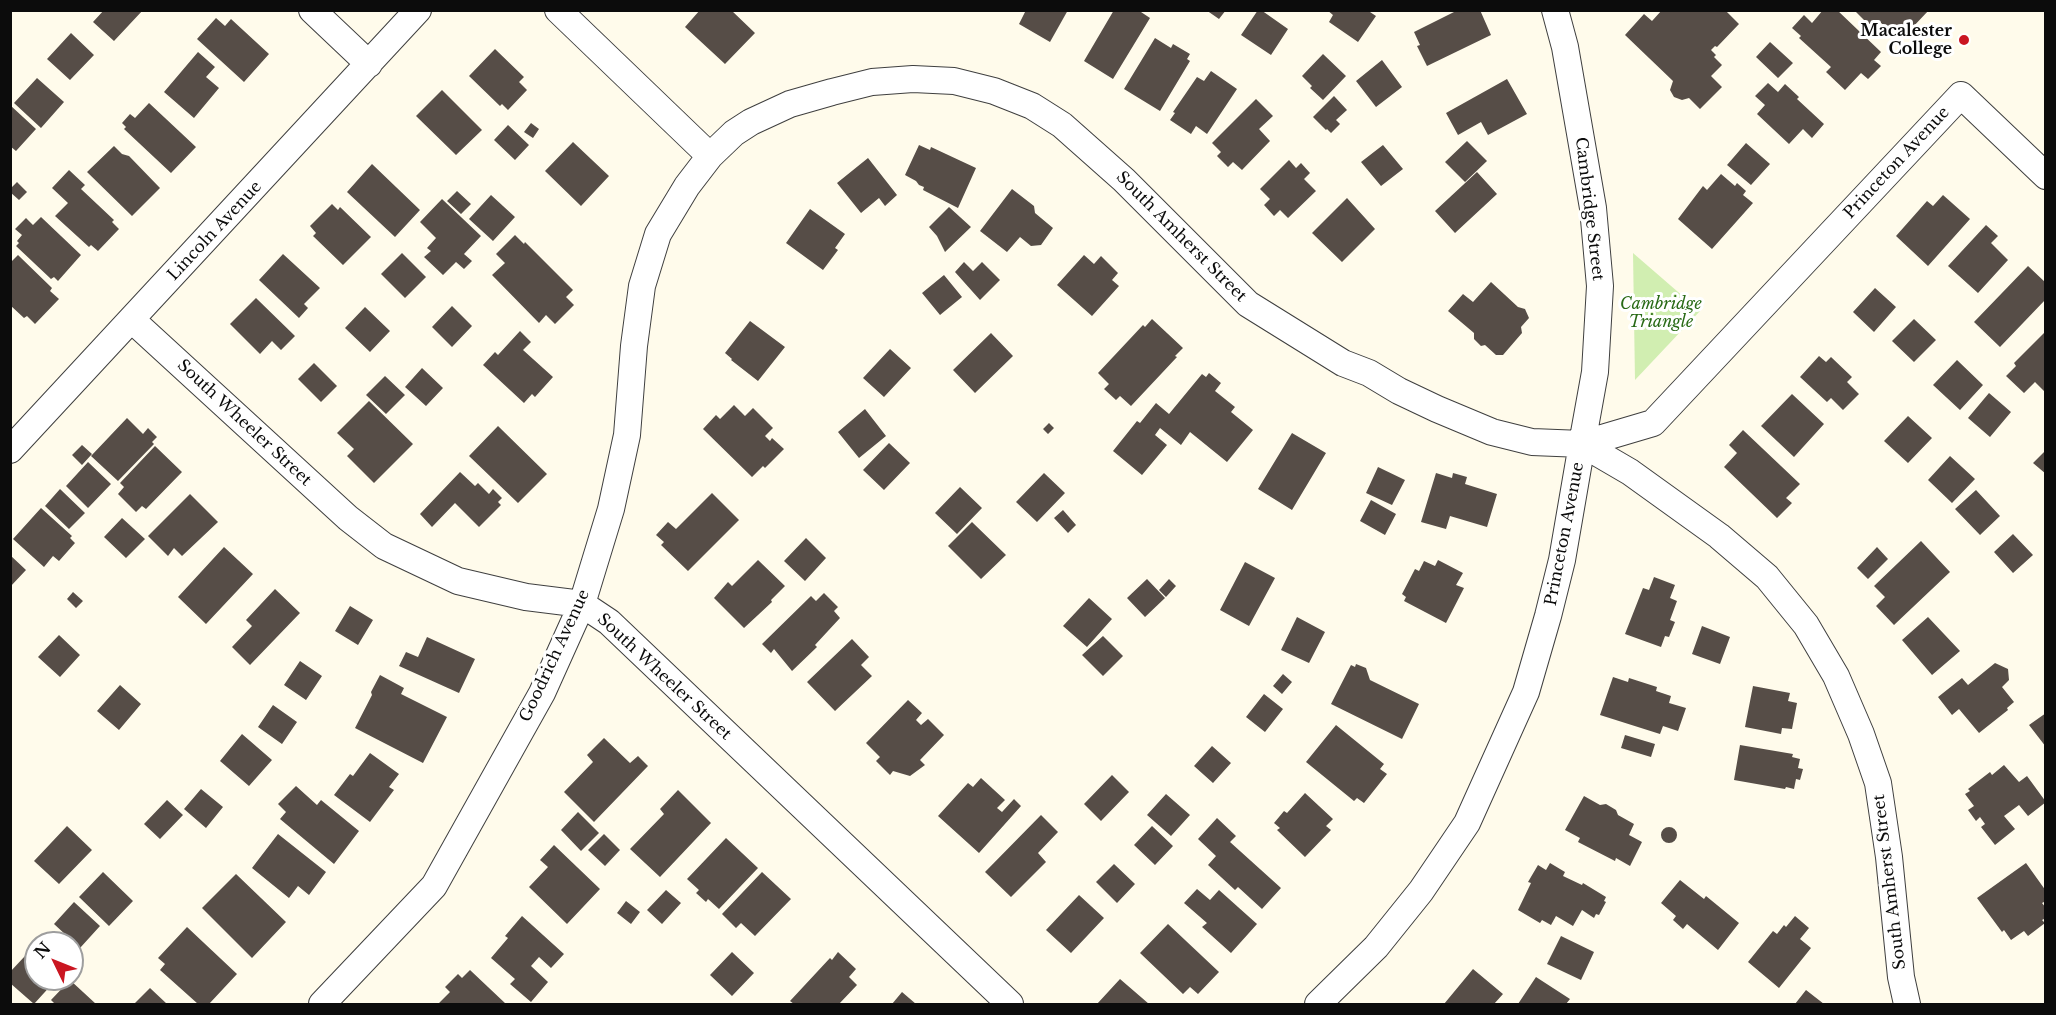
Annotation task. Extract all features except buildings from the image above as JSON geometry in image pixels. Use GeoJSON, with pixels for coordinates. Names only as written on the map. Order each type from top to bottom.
{"type":"FeatureCollection","features":[{"type":"Feature","properties":{"kind":"street"},"geometry":{"type":"LineString","coordinates":[[312,10],[369,64]]}},
{"type":"Feature","properties":{"kind":"street","name":"Lincoln Avenue"},"geometry":{"type":"LineString","coordinates":[[10,450],[418,10]]}},
{"type":"Feature","properties":{"kind":"street"},"geometry":{"type":"LineString","coordinates":[[558,10],[710,156]]}},
{"type":"Feature","properties":{"kind":"street","name":"Cambridge Street"},"geometry":{"type":"LineString","coordinates":[[1555,10],[1565,46],[1593,208],[1600,286],[1595,372],[1582,444]]}},
{"type":"Feature","properties":{"kind":"street","name":"South Amherst Street"},"geometry":{"type":"LineString","coordinates":[[710,156],[751,122],[790,104],[872,82],[913,79],[954,81],[994,91],[1032,106],[1062,125],[1125,180],[1248,303],[1343,363],[1369,373],[1399,391],[1437,409],[1492,432],[1532,442],[1582,444],[1630,472],[1719,536],[1767,577],[1806,625],[1830,666],[1861,734],[1878,783],[1889,857],[1901,978],[1907,1005]]}},
{"type":"Feature","properties":{"kind":"street","name":"Princeton Avenue"},"geometry":{"type":"LineString","coordinates":[[1318,1005],[1383,938],[1421,891],[1467,823],[1526,692],[1562,560],[1582,444],[1653,423],[1961,95],[2046,176]]}},
{"type":"Feature","properties":{"kind":"street","name":"Goodrich Avenue"},"geometry":{"type":"LineString","coordinates":[[322,1005],[434,886],[542,693],[582,604],[611,509],[627,435],[634,346],[642,286],[658,234],[687,186],[710,156]]}},
{"type":"Feature","properties":{"kind":"street","name":"South Wheeler Street"},"geometry":{"type":"LineString","coordinates":[[132,320],[348,518],[384,546],[458,581],[526,597],[582,604],[609,622],[1010,1005]]}},
{"type":"Feature","properties":{"kind":"green space","name":"Cambridge Triangle"},"geometry":{"type":"Polygon","coordinates":[[[1633,253],[1700,311],[1635,380],[1633,253]]]}},
{"type":"Feature","properties":{"kind":"place","name":"Macalester College"},"geometry":{"type":"Point","coordinates":[1964,40]}}]}
